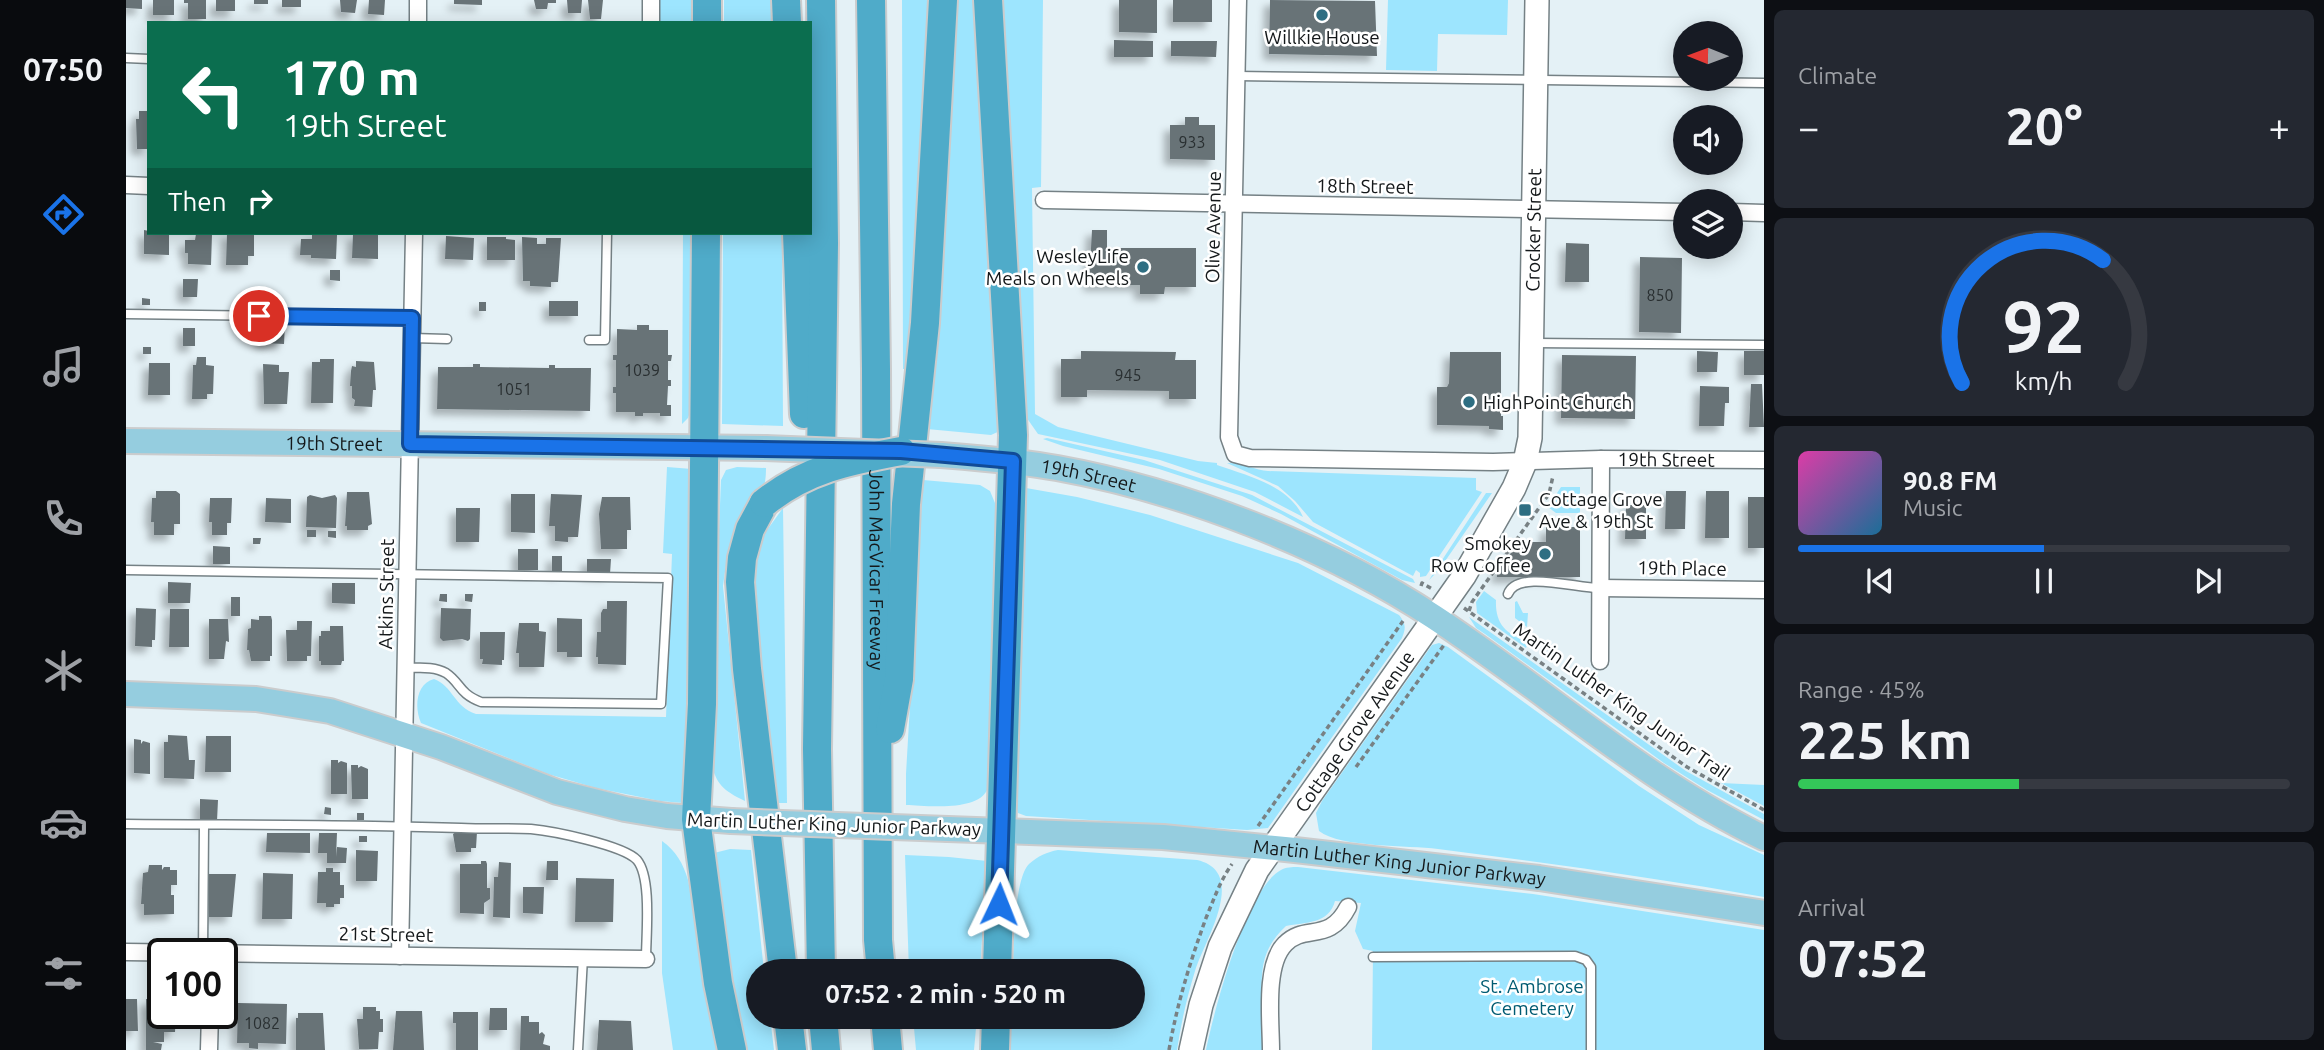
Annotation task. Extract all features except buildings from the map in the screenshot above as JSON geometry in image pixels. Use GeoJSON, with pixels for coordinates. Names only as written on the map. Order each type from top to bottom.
{"type":"FeatureCollection","features":[{"type":"Feature","properties":{"kind":"highway"},"geometry":{"type":"LineString","coordinates":[[707,0],[707,21]]}},
{"type":"Feature","properties":{"kind":"highway"},"geometry":{"type":"LineString","coordinates":[[786,0],[787,21]]}},
{"type":"Feature","properties":{"kind":"highway"},"geometry":{"type":"LineString","coordinates":[[817,749],[824,243],[821,0]]}},
{"type":"Feature","properties":{"kind":"highway","name":"John MacVicar Freeway"},"geometry":{"type":"LineString","coordinates":[[871,0],[880,959]]}},
{"type":"Feature","properties":{"kind":"highway"},"geometry":{"type":"LineString","coordinates":[[877,797],[899,679],[906,504],[925,323],[943,0]]}},
{"type":"Feature","properties":{"kind":"highway"},"geometry":{"type":"LineString","coordinates":[[988,0],[1013,461],[997,959]]}},
{"type":"Feature","properties":{"kind":"highway"},"geometry":{"type":"LineString","coordinates":[[706,235],[702,704],[696,819],[718,983],[732,1050]]}},
{"type":"Feature","properties":{"kind":"highway"},"geometry":{"type":"LineString","coordinates":[[797,235],[817,749],[821,959]]}},
{"type":"Feature","properties":{"kind":"highway"},"geometry":{"type":"LineString","coordinates":[[782,959],[747,669],[740,582],[742,558],[750,529],[764,503],[784,487],[846,461],[901,451]]}},
{"type":"Feature","properties":{"kind":"highway"},"geometry":{"type":"LineString","coordinates":[[789,1029],[792,1050]]}},
{"type":"Feature","properties":{"kind":"highway"},"geometry":{"type":"LineString","coordinates":[[824,1029],[826,1050]]}},
{"type":"Feature","properties":{"kind":"highway"},"geometry":{"type":"LineString","coordinates":[[886,1029],[888,1050]]}},
{"type":"Feature","properties":{"kind":"highway"},"geometry":{"type":"LineString","coordinates":[[995,1050],[996,1029]]}},
{"type":"Feature","properties":{"kind":"main road","name":"19th Street"},"geometry":{"type":"LineString","coordinates":[[126,441],[901,451],[1013,461],[1140,488],[1213,510],[1289,540],[1353,571],[1434,617]]}},
{"type":"Feature","properties":{"kind":"main road"},"geometry":{"type":"LineString","coordinates":[[1434,617],[1651,773],[1714,812],[1764,838]]}},
{"type":"Feature","properties":{"kind":"main road","name":"Martin Luther King Junior Parkway"},"geometry":{"type":"LineString","coordinates":[[126,694],[256,699],[330,711],[404,733],[556,792],[625,809],[696,819],[1163,837],[1264,838],[1764,914]]}},
{"type":"Feature","properties":{"kind":"street"},"geometry":{"type":"LineString","coordinates":[[418,0],[418,21]]}},
{"type":"Feature","properties":{"kind":"street"},"geometry":{"type":"LineString","coordinates":[[651,0],[651,21]]}},
{"type":"Feature","properties":{"kind":"street","name":"Olive Avenue"},"geometry":{"type":"LineString","coordinates":[[1235,454],[1229,437],[1238,0]]}},
{"type":"Feature","properties":{"kind":"street","name":"Crocker Street"},"geometry":{"type":"LineString","coordinates":[[1525,462],[1530,438],[1537,0]]}},
{"type":"Feature","properties":{"kind":"street"},"geometry":{"type":"LineString","coordinates":[[126,185],[147,186]]}},
{"type":"Feature","properties":{"kind":"street","name":"18th Street"},"geometry":{"type":"LineString","coordinates":[[1044,200],[1673,212]]}},
{"type":"Feature","properties":{"kind":"street"},"geometry":{"type":"LineString","coordinates":[[1743,212],[1764,213]]}},
{"type":"Feature","properties":{"kind":"street","name":"Atkins Street"},"geometry":{"type":"LineString","coordinates":[[400,956],[414,235]]}},
{"type":"Feature","properties":{"kind":"street","name":"19th Street"},"geometry":{"type":"LineString","coordinates":[[1235,454],[1250,458],[1525,462],[1601,459],[1764,460]]}},
{"type":"Feature","properties":{"kind":"street"},"geometry":{"type":"LineString","coordinates":[[1600,661],[1601,459]]}},
{"type":"Feature","properties":{"kind":"street","name":"Cottage Grove Avenue"},"geometry":{"type":"LineString","coordinates":[[1191,1050],[1201,1005],[1220,947],[1242,900],[1264,838],[1464,576],[1496,523],[1525,462]]}},
{"type":"Feature","properties":{"kind":"street","name":"19th Place"},"geometry":{"type":"LineString","coordinates":[[1600,588],[1764,590]]}},
{"type":"Feature","properties":{"kind":"street"},"geometry":{"type":"LineString","coordinates":[[1270,1050],[1272,973],[1279,952],[1292,939],[1333,927],[1348,907]]}},
{"type":"Feature","properties":{"kind":"street","name":"21st Street"},"geometry":{"type":"LineString","coordinates":[[126,952],[147,952]]}},
{"type":"Feature","properties":{"kind":"street","name":"21st Street"},"geometry":{"type":"LineString","coordinates":[[238,953],[646,959]]}},
{"type":"Feature","properties":{"kind":"street"},"geometry":{"type":"LineString","coordinates":[[209,1050],[210,1029]]}},
{"type":"Feature","properties":{"kind":"lane"},"geometry":{"type":"LineString","coordinates":[[126,58],[147,59]]}},
{"type":"Feature","properties":{"kind":"lane"},"geometry":{"type":"LineString","coordinates":[[1237,76],[1764,83]]}},
{"type":"Feature","properties":{"kind":"lane"},"geometry":{"type":"LineString","coordinates":[[589,340],[606,340],[607,235]]}},
{"type":"Feature","properties":{"kind":"lane"},"geometry":{"type":"LineString","coordinates":[[126,314],[412,318]]}},
{"type":"Feature","properties":{"kind":"lane"},"geometry":{"type":"LineString","coordinates":[[412,338],[447,339]]}},
{"type":"Feature","properties":{"kind":"lane"},"geometry":{"type":"LineString","coordinates":[[1531,343],[1764,345]]}},
{"type":"Feature","properties":{"kind":"lane"},"geometry":{"type":"LineString","coordinates":[[126,570],[668,578],[661,704],[481,702],[469,697],[452,678],[439,670],[406,668]]}},
{"type":"Feature","properties":{"kind":"lane"},"geometry":{"type":"LineString","coordinates":[[1508,594],[1510,588],[1519,582],[1555,582],[1582,588],[1600,588]]}},
{"type":"Feature","properties":{"kind":"lane"},"geometry":{"type":"LineString","coordinates":[[126,824],[402,826],[532,829],[562,834],[621,850],[640,863],[645,878],[646,959]]}},
{"type":"Feature","properties":{"kind":"lane"},"geometry":{"type":"LineString","coordinates":[[204,825],[208,938]]}},
{"type":"Feature","properties":{"kind":"lane"},"geometry":{"type":"LineString","coordinates":[[1373,957],[1575,956],[1586,960],[1591,967],[1591,1050]]}},
{"type":"Feature","properties":{"kind":"lane"},"geometry":{"type":"LineString","coordinates":[[578,1050],[583,957]]}},
{"type":"Feature","properties":{"kind":"path","name":"Martin Luther King Junior Trail"},"geometry":{"type":"LineString","coordinates":[[1553,478],[1549,494],[1468,611],[1687,767],[1764,810]]}},
{"type":"Feature","properties":{"kind":"path"},"geometry":{"type":"LineString","coordinates":[[1264,838],[1403,620]]}},
{"type":"Feature","properties":{"kind":"path"},"geometry":{"type":"LineString","coordinates":[[1353,771],[1444,645]]}},
{"type":"Feature","properties":{"kind":"path"},"geometry":{"type":"LineString","coordinates":[[1169,1050],[1183,984],[1220,881]]}},
{"type":"Feature","properties":{"kind":"green space"},"geometry":{"type":"Polygon","coordinates":[[[660,0],[696,0],[696,21],[660,21],[660,0]]]}},
{"type":"Feature","properties":{"kind":"green space"},"geometry":{"type":"Polygon","coordinates":[[[724,0],[773,0],[774,21],[724,21],[724,0]]]}},
{"type":"Feature","properties":{"kind":"green space"},"geometry":{"type":"Polygon","coordinates":[[[902,0],[931,0],[909,369],[903,369],[902,0]]]}},
{"type":"Feature","properties":{"kind":"green space"},"geometry":{"type":"Polygon","coordinates":[[[952,0],[975,0],[1002,430],[991,435],[927,429],[952,0]]]}},
{"type":"Feature","properties":{"kind":"green space"},"geometry":{"type":"Polygon","coordinates":[[[996,0],[1043,0],[1041,187],[1032,188],[1035,414],[1058,427],[1198,461],[1217,463],[1278,489],[1297,506],[1303,517],[1255,492],[1160,460],[1038,434],[1024,414],[996,0]]]}},
{"type":"Feature","properties":{"kind":"green space"},"geometry":{"type":"Polygon","coordinates":[[[1388,0],[1508,0],[1507,35],[1438,34],[1437,71],[1386,70],[1388,0]]]}},
{"type":"Feature","properties":{"kind":"green space"},"geometry":{"type":"Polygon","coordinates":[[[683,235],[695,235],[694,401],[688,418],[682,424],[683,235]]]}},
{"type":"Feature","properties":{"kind":"green space"},"geometry":{"type":"Polygon","coordinates":[[[723,235],[782,235],[783,426],[722,424],[723,235]]]}},
{"type":"Feature","properties":{"kind":"green space"},"geometry":{"type":"Polygon","coordinates":[[[1043,439],[1144,460],[1252,495],[1413,579],[1415,583],[1402,580],[1281,514],[1242,496],[1159,469],[1043,439]]]}},
{"type":"Feature","properties":{"kind":"green space"},"geometry":{"type":"Polygon","coordinates":[[[1227,463],[1268,471],[1476,478],[1476,490],[1482,492],[1426,576],[1420,577],[1416,570],[1413,576],[1313,522],[1278,486],[1227,463]]]}},
{"type":"Feature","properties":{"kind":"green space"},"geometry":{"type":"Polygon","coordinates":[[[667,467],[692,469],[696,483],[683,803],[596,788],[548,774],[421,723],[418,697],[423,686],[434,679],[445,686],[463,707],[476,714],[666,717],[672,554],[663,553],[667,467]]]}},
{"type":"Feature","properties":{"kind":"green space"},"geometry":{"type":"Polygon","coordinates":[[[737,467],[766,468],[762,492],[741,521],[731,544],[723,586],[745,801],[721,785],[710,759],[721,480],[726,470],[737,467]]]}},
{"type":"Feature","properties":{"kind":"green space"},"geometry":{"type":"Polygon","coordinates":[[[923,480],[980,485],[990,491],[997,508],[992,776],[987,790],[980,798],[961,805],[906,805],[923,480]]]}},
{"type":"Feature","properties":{"kind":"green space"},"geometry":{"type":"Polygon","coordinates":[[[1561,487],[1580,487],[1580,513],[1556,513],[1548,507],[1561,487]]]}},
{"type":"Feature","properties":{"kind":"green space"},"geometry":{"type":"Polygon","coordinates":[[[1023,489],[1150,515],[1298,563],[1399,615],[1405,626],[1402,638],[1268,828],[1247,830],[1026,816],[1018,813],[1015,802],[1023,489]]]}},
{"type":"Feature","properties":{"kind":"green space"},"geometry":{"type":"Polygon","coordinates":[[[1486,493],[1492,493],[1439,570],[1429,580],[1486,493]]]}},
{"type":"Feature","properties":{"kind":"green space"},"geometry":{"type":"Polygon","coordinates":[[[783,508],[787,803],[776,803],[751,581],[759,541],[783,508]]]}},
{"type":"Feature","properties":{"kind":"green space"},"geometry":{"type":"Polygon","coordinates":[[[1484,591],[1496,600],[1497,616],[1503,627],[1528,642],[1526,648],[1477,613],[1476,602],[1484,591]]]}},
{"type":"Feature","properties":{"kind":"green space"},"geometry":{"type":"Polygon","coordinates":[[[1517,601],[1523,613],[1528,613],[1527,627],[1515,618],[1517,601]]]}},
{"type":"Feature","properties":{"kind":"green space"},"geometry":{"type":"Polygon","coordinates":[[[1469,617],[1686,771],[1764,814],[1764,820],[1707,790],[1664,763],[1476,628],[1469,617]]]}},
{"type":"Feature","properties":{"kind":"green space"},"geometry":{"type":"Polygon","coordinates":[[[1439,643],[1639,786],[1699,825],[1764,855],[1764,897],[1479,854],[1358,843],[1319,831],[1316,813],[1322,801],[1432,645],[1439,643]]]}},
{"type":"Feature","properties":{"kind":"green space"},"geometry":{"type":"Polygon","coordinates":[[[1721,783],[1764,785],[1764,806],[1721,783]]]}},
{"type":"Feature","properties":{"kind":"green space"},"geometry":{"type":"Polygon","coordinates":[[[662,841],[678,858],[688,880],[720,1050],[673,1050],[662,973],[662,841]]]}},
{"type":"Feature","properties":{"kind":"green space"},"geometry":{"type":"Polygon","coordinates":[[[730,849],[751,850],[763,959],[746,959],[746,1029],[771,1029],[774,1050],[742,1050],[719,930],[714,853],[730,849]]]}},
{"type":"Feature","properties":{"kind":"green space"},"geometry":{"type":"Polygon","coordinates":[[[1058,850],[1197,860],[1212,867],[1220,878],[1222,893],[1219,910],[1195,971],[1177,1050],[1009,1050],[1010,1029],[1145,1029],[1145,959],[1014,959],[1020,884],[1029,864],[1046,853],[1058,850]]]}},
{"type":"Feature","properties":{"kind":"green space"},"geometry":{"type":"Polygon","coordinates":[[[905,855],[987,861],[981,959],[909,959],[905,855]]]}},
{"type":"Feature","properties":{"kind":"green space","name":"St. Ambrose Cemetery"},"geometry":{"type":"Polygon","coordinates":[[[1298,867],[1533,894],[1764,930],[1764,1050],[1372,1050],[1373,951],[1363,949],[1355,931],[1361,903],[1335,901],[1332,909],[1322,918],[1286,926],[1270,946],[1262,976],[1262,1050],[1206,1050],[1233,952],[1256,900],[1268,881],[1281,870],[1298,867]]]}},
{"type":"Feature","properties":{"kind":"green space"},"geometry":{"type":"Polygon","coordinates":[[[914,1029],[976,1029],[974,1050],[916,1050],[914,1029]]]}},
{"type":"Feature","properties":{"kind":"place","name":"Willkie House"},"geometry":{"type":"Point","coordinates":[1322,15]}},
{"type":"Feature","properties":{"kind":"place","name":"WesleyLife Meals on Wheels"},"geometry":{"type":"Point","coordinates":[1143,267]}},
{"type":"Feature","properties":{"kind":"place","name":"HighPoint Church"},"geometry":{"type":"Point","coordinates":[1469,402]}},
{"type":"Feature","properties":{"kind":"place","name":"Cottage Grove Ave & 19th St"},"geometry":{"type":"Point","coordinates":[1525,510]}},
{"type":"Feature","properties":{"kind":"place","name":"Smokey Row Coffee"},"geometry":{"type":"Point","coordinates":[1545,554]}},
{"type":"Feature","properties":{"kind":"route"},"geometry":{"type":"LineString","coordinates":[[259,316],[412,318],[410,444],[901,451],[1013,461],[999,904]]}}]}
